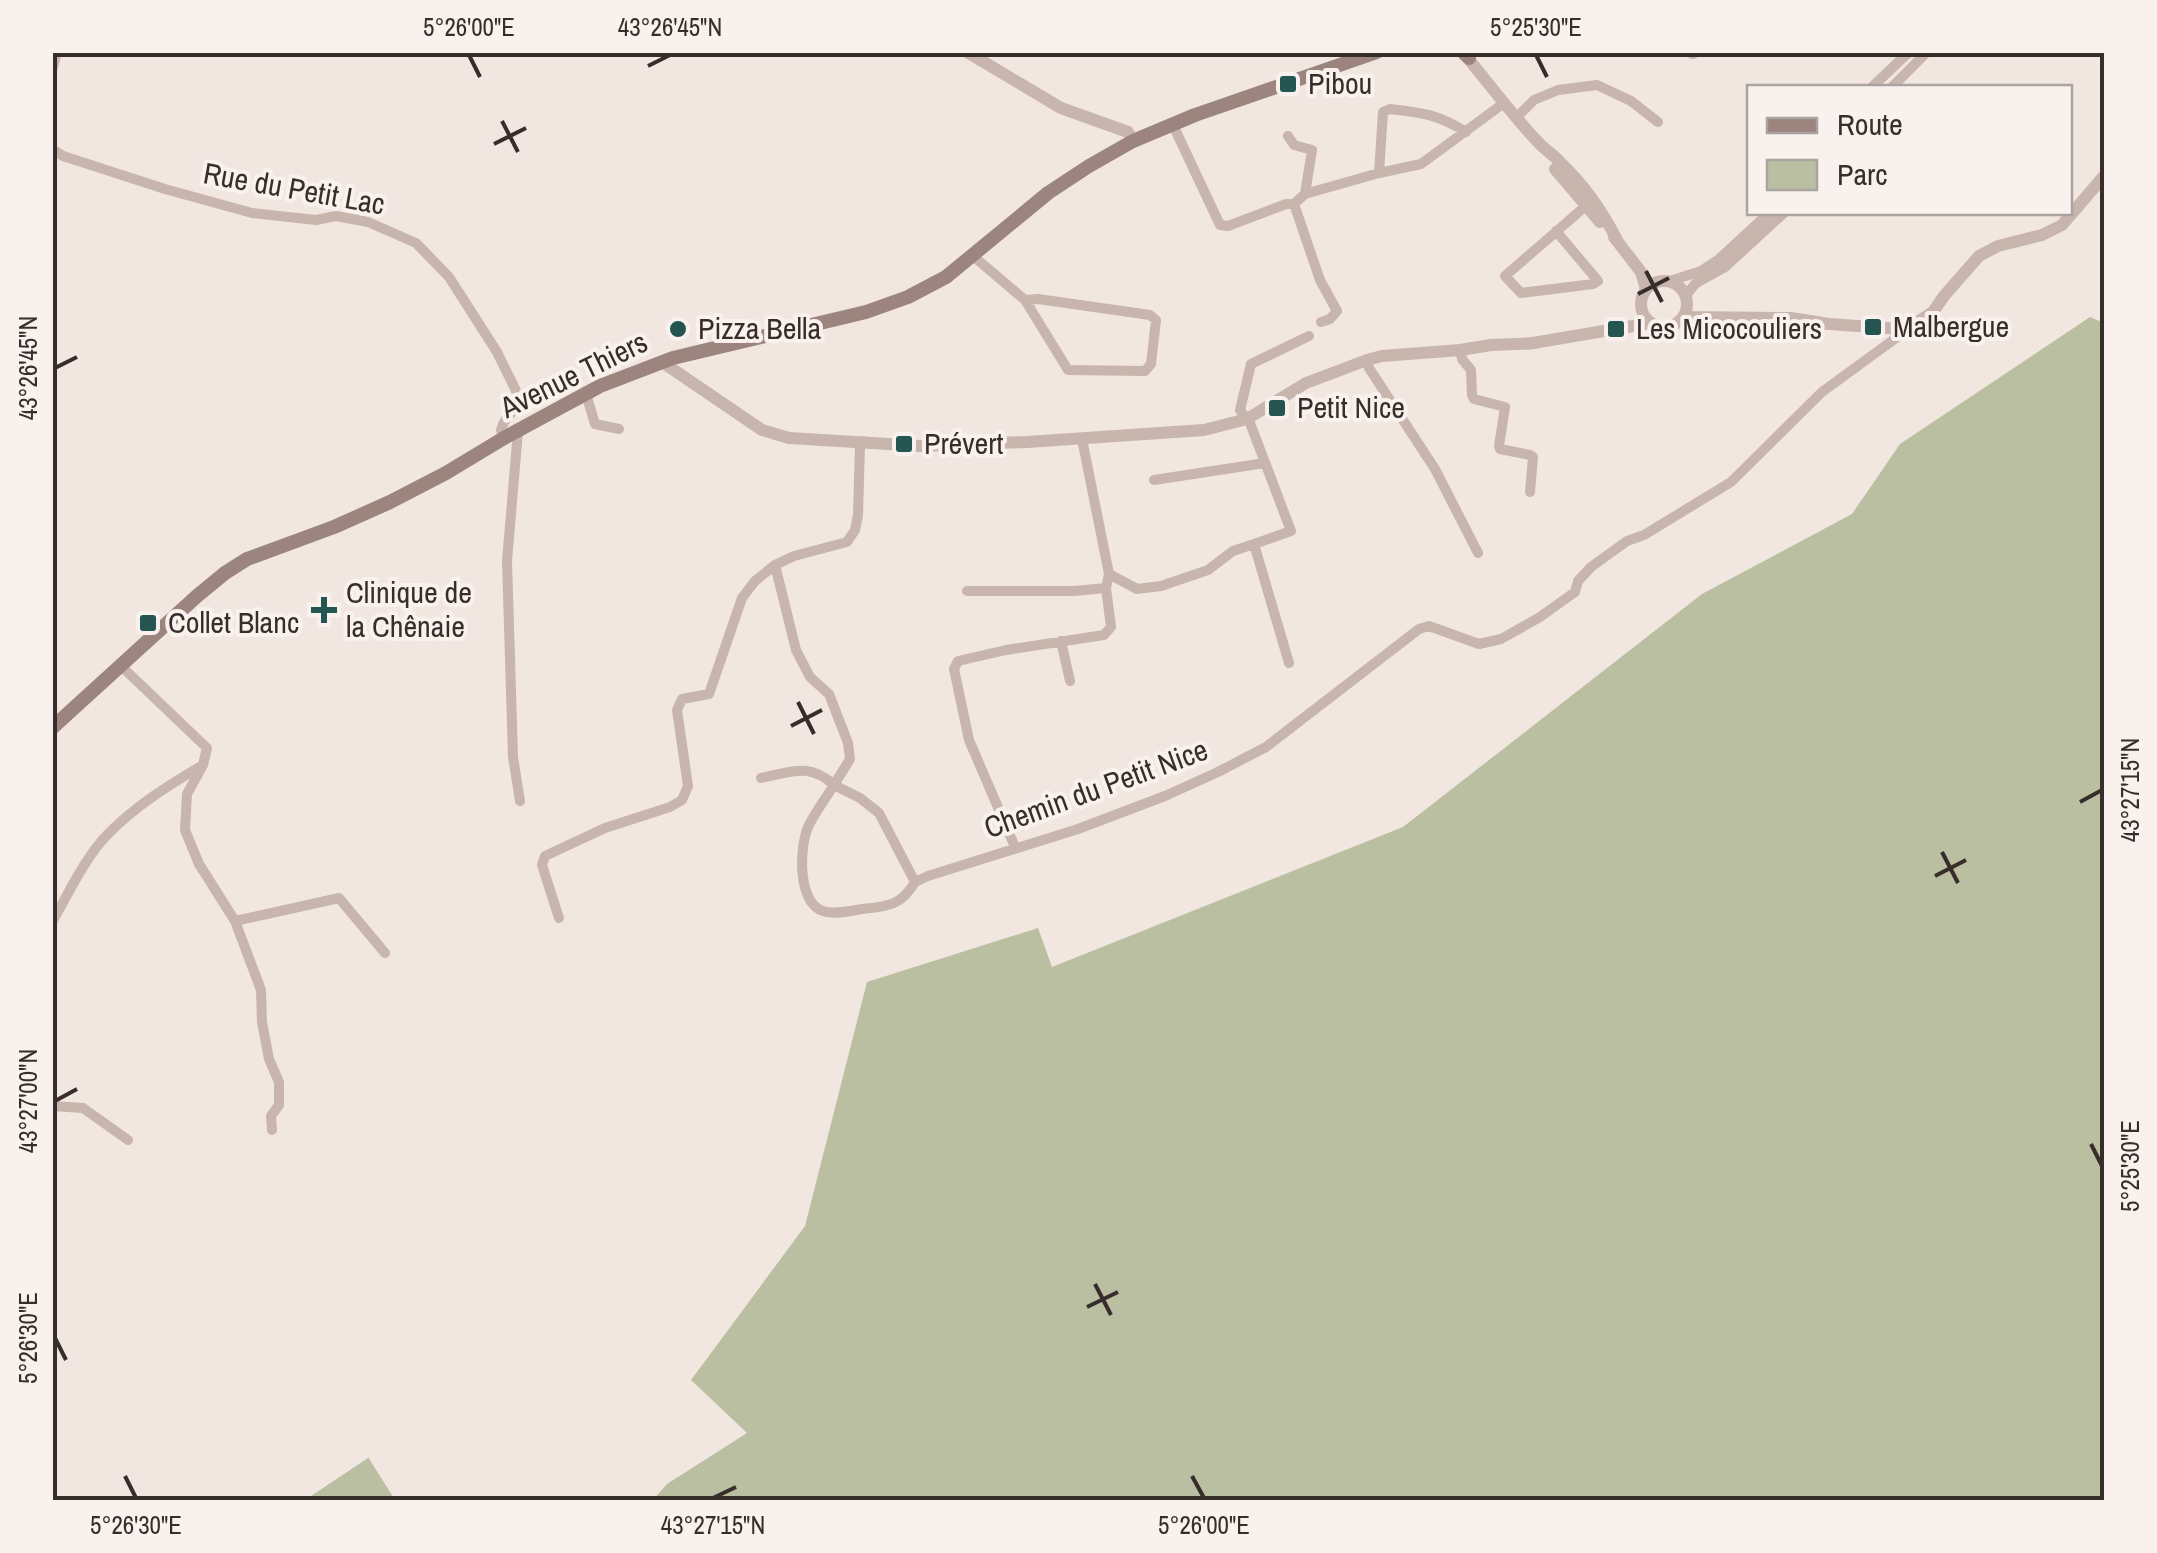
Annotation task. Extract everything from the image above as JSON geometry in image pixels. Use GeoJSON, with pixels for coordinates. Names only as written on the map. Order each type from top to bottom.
{"type":"FeatureCollection","features":[{"type":"Feature","properties":{"kind":"main road","name":"Avenue Thiers"},"geometry":{"type":"LineString","coordinates":[[52,728],[225,573],[247,560],[390,502],[586,394],[662,362],[866,312],[908,297],[946,277],[1048,193],[1133,141],[1377,52]]}},
{"type":"Feature","properties":{"kind":"street"},"geometry":{"type":"LineString","coordinates":[[52,71],[57,52]]}},
{"type":"Feature","properties":{"kind":"street"},"geometry":{"type":"LineString","coordinates":[[968,52],[1061,108],[1128,132],[1133,141]]}},
{"type":"Feature","properties":{"kind":"street"},"geometry":{"type":"LineString","coordinates":[[1688,52],[1697,52]]}},
{"type":"Feature","properties":{"kind":"street"},"geometry":{"type":"LineString","coordinates":[[1874,85],[1908,52]]}},
{"type":"Feature","properties":{"kind":"street"},"geometry":{"type":"LineString","coordinates":[[1893,85],[1927,52]]}},
{"type":"Feature","properties":{"kind":"street"},"geometry":{"type":"LineString","coordinates":[[1466,54],[1542,146],[1554,168],[1589,203],[1641,272],[1646,290]]}},
{"type":"Feature","properties":{"kind":"street"},"geometry":{"type":"LineString","coordinates":[[1516,118],[1534,100],[1558,90],[1597,84],[1631,101],[1658,122]]}},
{"type":"Feature","properties":{"kind":"street"},"geometry":{"type":"LineString","coordinates":[[1172,124],[1220,226],[1228,226],[1294,204],[1305,194],[1421,164],[1504,103]]}},
{"type":"Feature","properties":{"kind":"street"},"geometry":{"type":"LineString","coordinates":[[1379,173],[1383,112],[1432,114],[1466,132]]}},
{"type":"Feature","properties":{"kind":"street"},"geometry":{"type":"LineString","coordinates":[[1288,136],[1294,144],[1312,150],[1305,194]]}},
{"type":"Feature","properties":{"kind":"street","name":"Rue du Petit Lac"},"geometry":{"type":"LineString","coordinates":[[52,149],[165,189],[252,213],[316,220],[336,216],[368,222],[416,243],[448,277],[497,352],[522,402],[501,430],[511,434]]}},
{"type":"Feature","properties":{"kind":"street"},"geometry":{"type":"LineString","coordinates":[[2072,213],[2104,176]]}},
{"type":"Feature","properties":{"kind":"street"},"geometry":{"type":"LineString","coordinates":[[1556,231],[1598,281],[1521,293],[1505,276],[1556,231],[1589,203]]}},
{"type":"Feature","properties":{"kind":"street"},"geometry":{"type":"LineString","coordinates":[[1294,204],[1320,280],[1338,311],[1321,322]]}},
{"type":"Feature","properties":{"kind":"street"},"geometry":{"type":"LineString","coordinates":[[1767,215],[1718,260],[1700,271],[1646,290],[1642,296],[1647,317],[1665,327],[1672,326],[1696,283],[1725,267],[1781,215]]}},
{"type":"Feature","properties":{"kind":"street"},"geometry":{"type":"LineString","coordinates":[[1641,272],[1682,288],[1686,305],[1702,315],[1899,328],[1933,312],[1979,256],[1998,246],[2042,235],[2062,225],[2071,215]]}},
{"type":"Feature","properties":{"kind":"street"},"geometry":{"type":"LineString","coordinates":[[974,256],[1026,300],[1068,370],[1145,371],[1151,364],[1156,320],[1150,314],[1026,300]]}},
{"type":"Feature","properties":{"kind":"street"},"geometry":{"type":"LineString","coordinates":[[662,362],[762,430],[788,438],[921,446],[1082,441],[1204,430],[1248,421],[1306,383],[1396,355],[1461,355],[1491,345],[1536,343],[1623,328],[1647,317]]}},
{"type":"Feature","properties":{"kind":"street","name":"Chemin du Petit Nice"},"geometry":{"type":"LineString","coordinates":[[915,882],[1042,842],[1165,796],[1266,747],[1419,628],[1429,626],[1479,644],[1501,639],[1575,592],[1591,566],[1627,541],[1644,535],[1731,482],[1822,392],[1916,323]]}},
{"type":"Feature","properties":{"kind":"street"},"geometry":{"type":"LineString","coordinates":[[1109,574],[1137,589],[1161,586],[1208,570],[1233,551],[1291,531],[1248,421],[1240,410],[1251,364],[1308,336]]}},
{"type":"Feature","properties":{"kind":"street"},"geometry":{"type":"LineString","coordinates":[[689,354],[693,374],[702,388]]}},
{"type":"Feature","properties":{"kind":"street"},"geometry":{"type":"LineString","coordinates":[[1461,355],[1471,370],[1474,399],[1506,407],[1500,449],[1533,458],[1530,492]]}},
{"type":"Feature","properties":{"kind":"street"},"geometry":{"type":"LineString","coordinates":[[1368,364],[1435,469],[1478,554]]}},
{"type":"Feature","properties":{"kind":"street"},"geometry":{"type":"LineString","coordinates":[[586,394],[594,424],[619,429]]}},
{"type":"Feature","properties":{"kind":"street"},"geometry":{"type":"LineString","coordinates":[[511,434],[516,473],[507,561],[514,757],[520,801]]}},
{"type":"Feature","properties":{"kind":"street"},"geometry":{"type":"LineString","coordinates":[[558,918],[542,865],[545,856],[605,828],[682,800],[688,786],[676,710],[682,699],[709,694],[742,598],[755,580],[794,556],[847,542],[858,515],[863,440]]}},
{"type":"Feature","properties":{"kind":"street"},"geometry":{"type":"LineString","coordinates":[[1016,848],[969,740],[954,669],[958,662],[1006,650],[1104,635],[1111,627],[1106,588],[1109,574],[1082,441]]}},
{"type":"Feature","properties":{"kind":"street"},"geometry":{"type":"LineString","coordinates":[[1154,480],[1265,462]]}},
{"type":"Feature","properties":{"kind":"street"},"geometry":{"type":"LineString","coordinates":[[1254,544],[1289,663]]}},
{"type":"Feature","properties":{"kind":"street"},"geometry":{"type":"LineString","coordinates":[[761,778],[806,768],[825,776],[834,785],[880,814],[915,882],[906,897],[886,906],[826,912],[813,906],[806,896],[802,848],[808,827],[834,785],[850,759],[848,743],[828,694],[810,677],[796,650],[775,565]]}},
{"type":"Feature","properties":{"kind":"street"},"geometry":{"type":"LineString","coordinates":[[968,591],[1106,588]]}},
{"type":"Feature","properties":{"kind":"street"},"geometry":{"type":"LineString","coordinates":[[1062,641],[1070,681]]}},
{"type":"Feature","properties":{"kind":"street"},"geometry":{"type":"LineString","coordinates":[[120,664],[207,748],[203,765],[187,794],[185,830],[199,864],[236,921],[261,990],[269,1059],[280,1082],[278,1105],[271,1116],[272,1130]]}},
{"type":"Feature","properties":{"kind":"street"},"geometry":{"type":"LineString","coordinates":[[52,922],[106,836],[154,794],[203,765]]}},
{"type":"Feature","properties":{"kind":"street"},"geometry":{"type":"LineString","coordinates":[[236,921],[339,898],[385,953]]}},
{"type":"Feature","properties":{"kind":"street"},"geometry":{"type":"LineString","coordinates":[[52,1106],[83,1108],[128,1140]]}},
{"type":"Feature","properties":{"kind":"green space"},"geometry":{"type":"Polygon","coordinates":[[[2090,317],[2104,323],[2104,1500],[653,1500],[667,1484],[747,1433],[691,1380],[805,1226],[867,982],[1038,928],[1052,967],[1403,827],[1702,594],[1852,514],[1900,444],[2090,317]]]}},
{"type":"Feature","properties":{"kind":"green space"},"geometry":{"type":"Polygon","coordinates":[[[368,1458],[395,1500],[305,1500],[368,1458]]]}},
{"type":"Feature","properties":{"kind":"place","name":"Pibou"},"geometry":{"type":"Point","coordinates":[1288,84]}},
{"type":"Feature","properties":{"kind":"place","name":"Malbergue"},"geometry":{"type":"Point","coordinates":[1873,327]}},
{"type":"Feature","properties":{"kind":"place","name":"Pizza Bella"},"geometry":{"type":"Point","coordinates":[678,329]}},
{"type":"Feature","properties":{"kind":"place","name":"Les Micocouliers"},"geometry":{"type":"Point","coordinates":[1616,329]}},
{"type":"Feature","properties":{"kind":"place","name":"Petit Nice"},"geometry":{"type":"Point","coordinates":[1277,408]}},
{"type":"Feature","properties":{"kind":"place","name":"Prévert"},"geometry":{"type":"Point","coordinates":[904,444]}},
{"type":"Feature","properties":{"kind":"place","name":"Clinique de la Chênaie"},"geometry":{"type":"Point","coordinates":[324,610]}},
{"type":"Feature","properties":{"kind":"place","name":"Collet Blanc"},"geometry":{"type":"Point","coordinates":[148,623]}}]}
